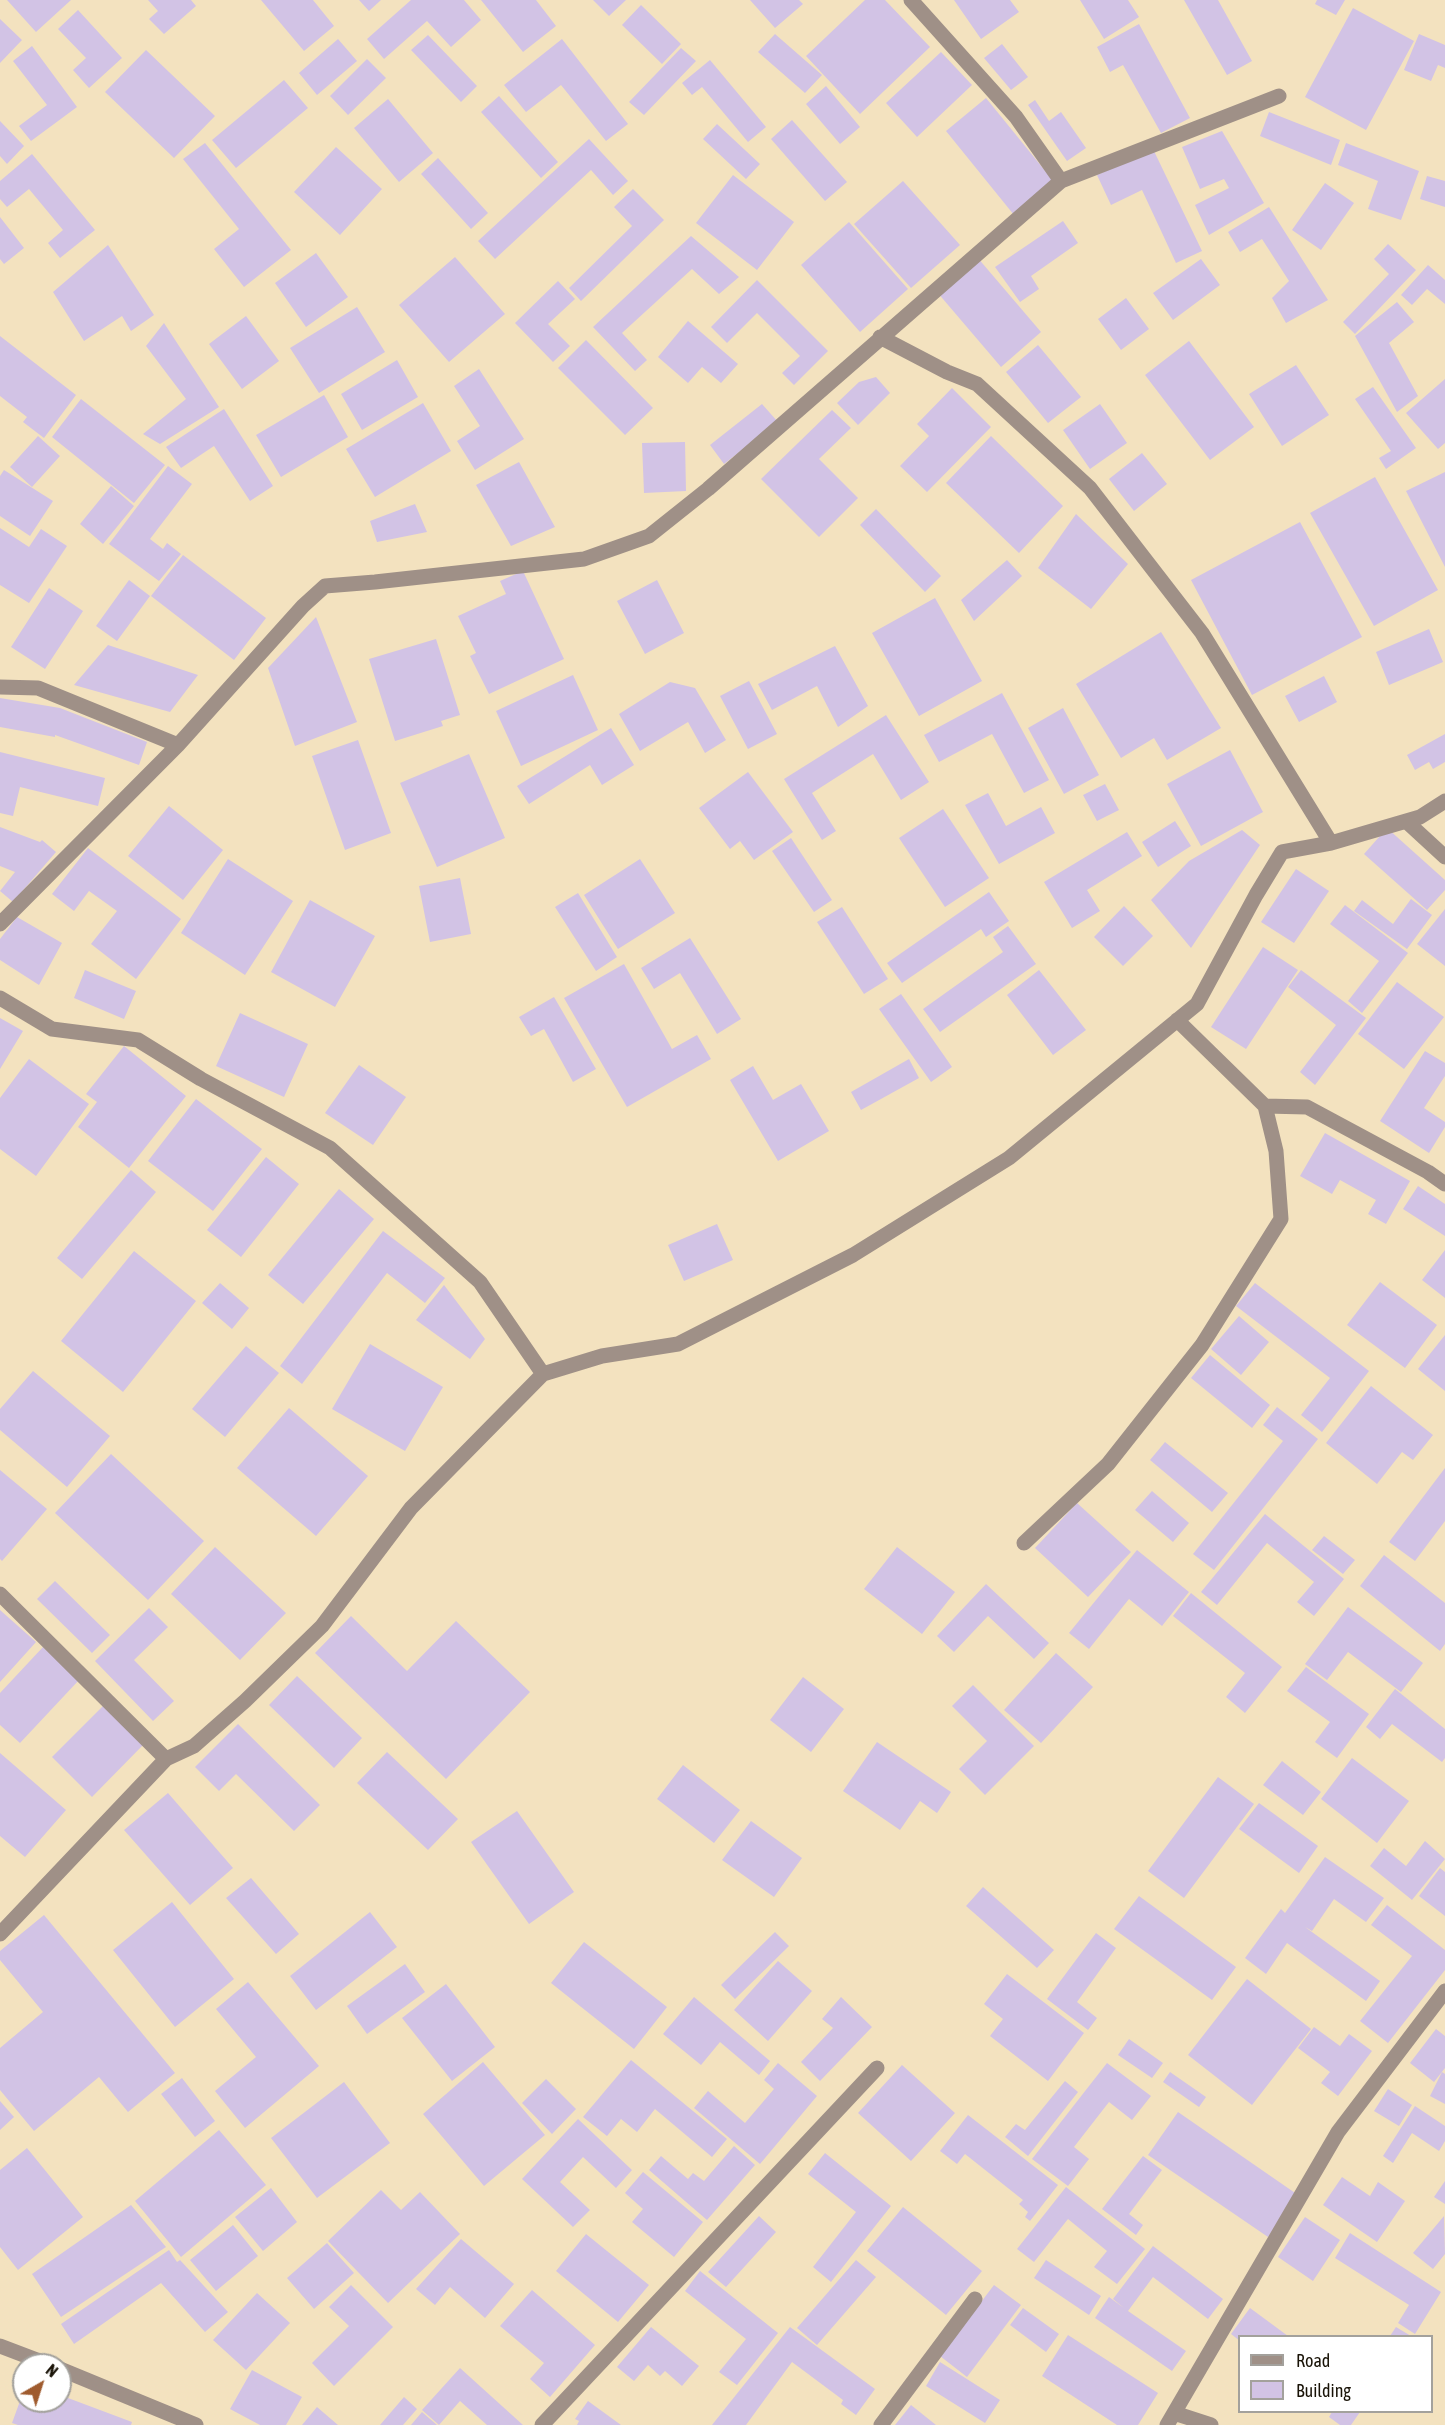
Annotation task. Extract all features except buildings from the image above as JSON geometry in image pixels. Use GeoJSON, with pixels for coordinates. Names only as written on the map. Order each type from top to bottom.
{"type":"FeatureCollection","features":[{"type":"Feature","properties":{"kind":"street"},"geometry":{"type":"LineString","coordinates":[[911,0],[1016,117],[1061,181]]}},
{"type":"Feature","properties":{"kind":"street"},"geometry":{"type":"LineString","coordinates":[[0,924],[178,745],[303,606],[325,586],[420,578],[584,559],[649,536],[708,489],[1061,181],[1279,96]]}},
{"type":"Feature","properties":{"kind":"street"},"geometry":{"type":"LineString","coordinates":[[880,337],[947,372],[978,384],[1090,489],[1202,633],[1331,843]]}},
{"type":"Feature","properties":{"kind":"street"},"geometry":{"type":"LineString","coordinates":[[0,687],[38,688],[178,745]]}},
{"type":"Feature","properties":{"kind":"street"},"geometry":{"type":"LineString","coordinates":[[0,1934],[166,1759],[194,1746],[245,1701],[322,1626],[411,1508],[543,1374],[602,1356],[678,1344],[853,1255],[1009,1158],[1197,1004],[1282,852],[1331,843],[1407,822],[1420,817],[1445,801]]}},
{"type":"Feature","properties":{"kind":"street"},"geometry":{"type":"LineString","coordinates":[[1407,822],[1445,857]]}},
{"type":"Feature","properties":{"kind":"street"},"geometry":{"type":"LineString","coordinates":[[0,998],[52,1029],[138,1040],[201,1079],[330,1148],[480,1282],[543,1374]]}},
{"type":"Feature","properties":{"kind":"street"},"geometry":{"type":"LineString","coordinates":[[1024,1543],[1108,1464],[1202,1345],[1281,1219],[1276,1151],[1265,1106],[1177,1020]]}},
{"type":"Feature","properties":{"kind":"street"},"geometry":{"type":"LineString","coordinates":[[1265,1106],[1307,1107],[1445,1184]]}},
{"type":"Feature","properties":{"kind":"street"},"geometry":{"type":"LineString","coordinates":[[0,1594],[166,1759]]}},
{"type":"Feature","properties":{"kind":"street"},"geometry":{"type":"LineString","coordinates":[[1211,2425],[1170,2419],[1338,2132],[1445,1991]]}},
{"type":"Feature","properties":{"kind":"street"},"geometry":{"type":"LineString","coordinates":[[542,2425],[877,2068]]}},
{"type":"Feature","properties":{"kind":"street"},"geometry":{"type":"LineString","coordinates":[[881,2425],[975,2299]]}},
{"type":"Feature","properties":{"kind":"street"},"geometry":{"type":"LineString","coordinates":[[0,2346],[18,2353]]}},
{"type":"Feature","properties":{"kind":"street"},"geometry":{"type":"LineString","coordinates":[[72,2374],[196,2425]]}}]}
